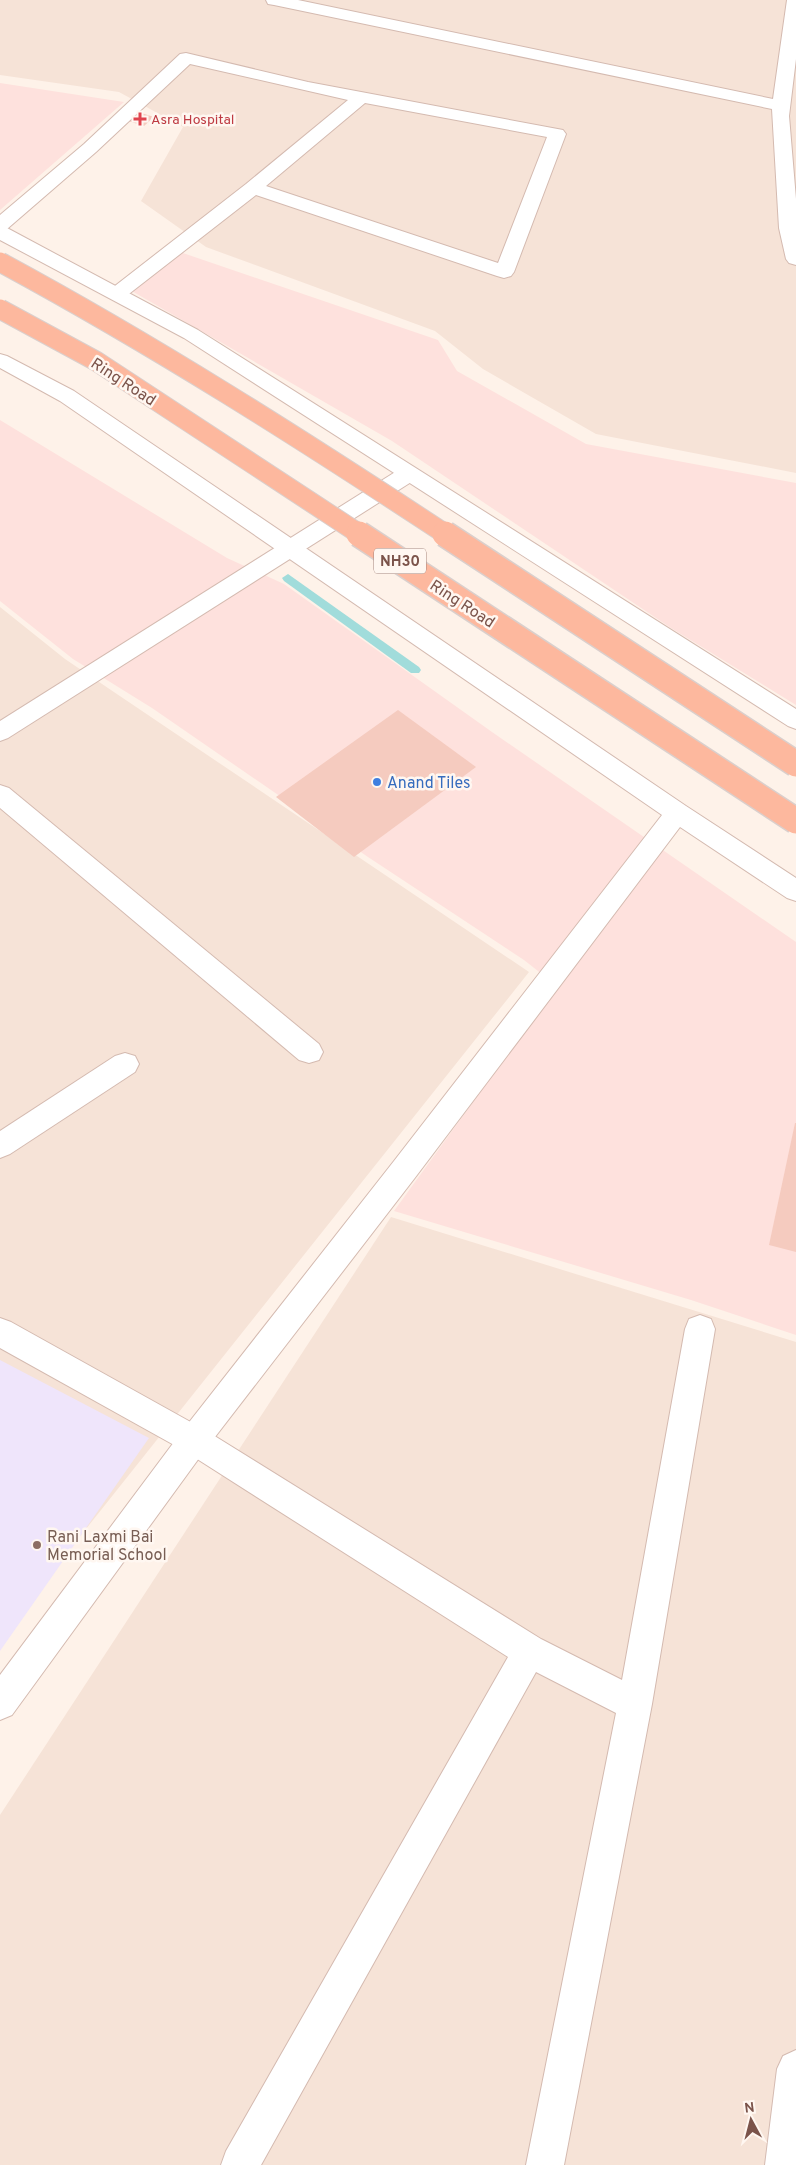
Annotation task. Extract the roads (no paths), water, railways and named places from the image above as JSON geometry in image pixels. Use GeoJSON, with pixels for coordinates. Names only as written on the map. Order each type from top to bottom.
{"type":"FeatureCollection","features":[{"type":"Feature","properties":{"kind":"highway","name":"NH30"},"geometry":{"type":"LineString","coordinates":[[0,262],[96,314],[189,369],[374,486],[796,764]]}},
{"type":"Feature","properties":{"kind":"highway","name":"Ring Road"},"geometry":{"type":"LineString","coordinates":[[0,309],[96,361],[796,821]]}},
{"type":"Feature","properties":{"kind":"street"},"geometry":{"type":"LineString","coordinates":[[274,0],[781,106]]}},
{"type":"Feature","properties":{"kind":"street"},"geometry":{"type":"LineString","coordinates":[[795,0],[791,66],[781,106],[790,158],[796,259]]}},
{"type":"Feature","properties":{"kind":"street"},"geometry":{"type":"LineString","coordinates":[[0,225],[90,148],[186,58],[308,87],[556,134],[504,272],[253,188]]}},
{"type":"Feature","properties":{"kind":"street"},"geometry":{"type":"LineString","coordinates":[[118,293],[253,188],[362,97]]}},
{"type":"Feature","properties":{"kind":"street"},"geometry":{"type":"LineString","coordinates":[[0,232],[118,293],[191,334],[796,720]]}},
{"type":"Feature","properties":{"kind":"street"},"geometry":{"type":"LineString","coordinates":[[0,360],[67,396],[291,548],[670,823],[796,891]]}},
{"type":"Feature","properties":{"kind":"street"},"geometry":{"type":"LineString","coordinates":[[0,732],[408,474]]}},
{"type":"Feature","properties":{"kind":"street"},"geometry":{"type":"LineString","coordinates":[[0,794],[309,1052]]}},
{"type":"Feature","properties":{"kind":"street"},"geometry":{"type":"LineString","coordinates":[[0,1703],[194,1440],[670,823]]}},
{"type":"Feature","properties":{"kind":"street"},"geometry":{"type":"LineString","coordinates":[[0,1146],[125,1064]]}},
{"type":"Feature","properties":{"kind":"street"},"geometry":{"type":"LineString","coordinates":[[544,2165],[635,1704],[700,1328]]}},
{"type":"Feature","properties":{"kind":"street"},"geometry":{"type":"LineString","coordinates":[[0,1332],[194,1440],[529,1651],[635,1704]]}},
{"type":"Feature","properties":{"kind":"street"},"geometry":{"type":"LineString","coordinates":[[240,2165],[529,1651]]}},
{"type":"Feature","properties":{"kind":"street"},"geometry":{"type":"LineString","coordinates":[[788,2156],[796,2069]]}},
{"type":"Feature","properties":{"kind":"waterway"},"geometry":{"type":"LineString","coordinates":[[288,578],[415,670]]}},
{"type":"Feature","properties":{"kind":"place","name":"Asra Hospital"},"geometry":{"type":"Point","coordinates":[140,119]}},
{"type":"Feature","properties":{"kind":"place","name":"Anand Tiles"},"geometry":{"type":"Point","coordinates":[377,782]}},
{"type":"Feature","properties":{"kind":"place","name":"Rani Laxmi Bai Memorial School"},"geometry":{"type":"Point","coordinates":[37,1545]}}]}
